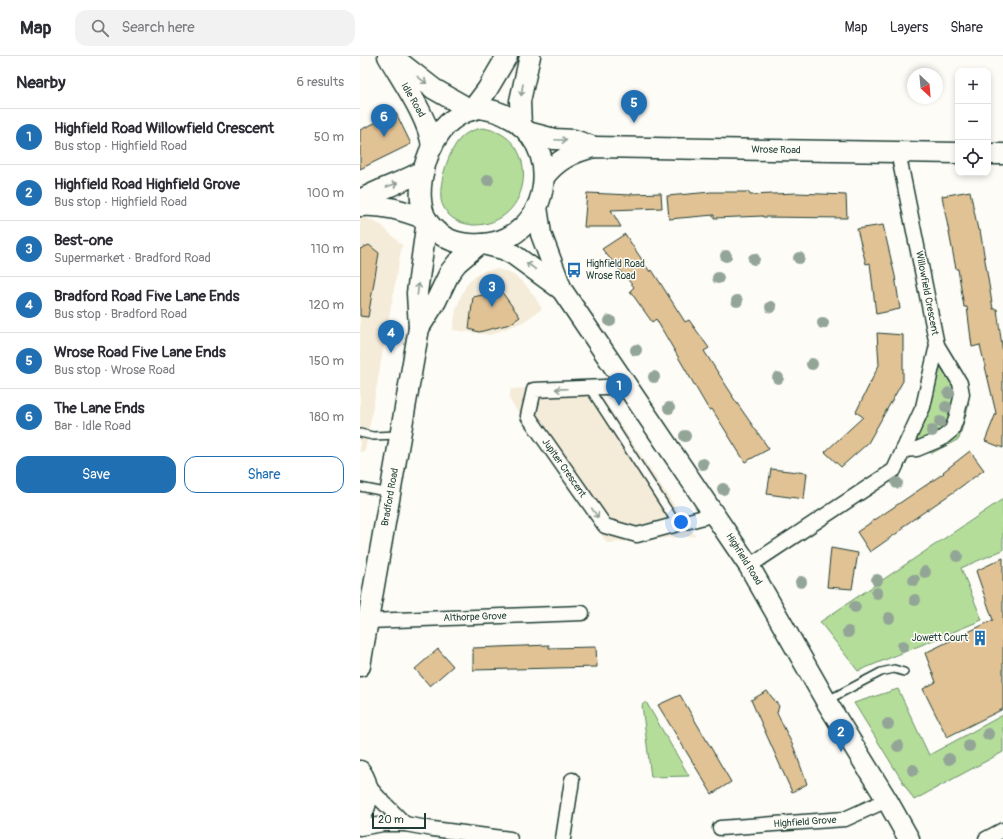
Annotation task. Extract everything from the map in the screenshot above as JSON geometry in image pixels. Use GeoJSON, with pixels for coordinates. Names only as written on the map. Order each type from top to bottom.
{"type":"FeatureCollection","features":[{"type":"Feature","properties":{"kind":"street","name":"Idle Road"},"geometry":{"type":"LineString","coordinates":[[388,56],[426,121],[432,147]]}},
{"type":"Feature","properties":{"kind":"street","name":"Idle Road"},"geometry":{"type":"LineString","coordinates":[[392,56],[434,89],[471,110]]}},
{"type":"Feature","properties":{"kind":"street"},"geometry":{"type":"LineString","coordinates":[[471,110],[487,90],[507,56]]}},
{"type":"Feature","properties":{"kind":"street"},"geometry":{"type":"LineString","coordinates":[[524,129],[520,101],[530,56]]}},
{"type":"Feature","properties":{"kind":"street"},"geometry":{"type":"LineString","coordinates":[[480,108],[494,110],[512,118],[524,129],[534,143],[543,164],[544,177],[542,193],[537,207],[530,218],[518,230],[504,238],[480,244],[462,243],[446,238],[433,228],[427,219],[422,204],[421,194],[424,170],[432,147],[435,139],[451,120],[462,113],[480,108]]}},
{"type":"Feature","properties":{"kind":"street","name":"Wrose Road"},"geometry":{"type":"LineString","coordinates":[[524,129],[554,140],[574,140],[594,147]]}},
{"type":"Feature","properties":{"kind":"street","name":"Wrose Road"},"geometry":{"type":"LineString","coordinates":[[544,177],[559,161],[581,150],[594,147],[955,153]]}},
{"type":"Feature","properties":{"kind":"street","name":"Willowfield Crescent"},"geometry":{"type":"LineString","coordinates":[[750,566],[894,470],[923,406],[937,345],[898,152]]}},
{"type":"Feature","properties":{"kind":"street"},"geometry":{"type":"LineString","coordinates":[[991,154],[1003,154]]}},
{"type":"Feature","properties":{"kind":"street"},"geometry":{"type":"LineString","coordinates":[[360,200],[375,191],[405,181],[424,170]]}},
{"type":"Feature","properties":{"kind":"street"},"geometry":{"type":"LineString","coordinates":[[360,206],[391,207],[427,219]]}},
{"type":"Feature","properties":{"kind":"street","name":"Highfield Road"},"geometry":{"type":"LineString","coordinates":[[537,207],[541,234],[562,290],[750,566],[826,701],[887,800],[909,839]]}},
{"type":"Feature","properties":{"kind":"street","name":"Bradford Road"},"geometry":{"type":"LineString","coordinates":[[360,666],[419,328],[417,293],[427,219]]}},
{"type":"Feature","properties":{"kind":"street","name":"Bradford Road"},"geometry":{"type":"LineString","coordinates":[[419,328],[436,300],[450,272],[461,258],[480,244]]}},
{"type":"Feature","properties":{"kind":"street","name":"Highfield Road"},"geometry":{"type":"LineString","coordinates":[[480,244],[503,249],[514,255],[562,290]]}},
{"type":"Feature","properties":{"kind":"street"},"geometry":{"type":"LineString","coordinates":[[903,450],[917,449],[941,439],[952,430],[956,419],[962,394],[960,383],[937,345]]}},
{"type":"Feature","properties":{"kind":"street","name":"Jupiter Crescent"},"geometry":{"type":"LineString","coordinates":[[628,386],[534,390],[528,416],[605,526],[637,535],[715,514]]}},
{"type":"Feature","properties":{"kind":"street","name":"Althorpe Grove"},"geometry":{"type":"LineString","coordinates":[[369,621],[582,613]]}},
{"type":"Feature","properties":{"kind":"street"},"geometry":{"type":"LineString","coordinates":[[360,818],[366,808],[368,793],[362,773]]}},
{"type":"Feature","properties":{"kind":"street"},"geometry":{"type":"LineString","coordinates":[[362,773],[378,797],[405,824]]}},
{"type":"Feature","properties":{"kind":"street"},"geometry":{"type":"LineString","coordinates":[[563,839],[572,780]]}},
{"type":"Feature","properties":{"kind":"street","name":"Highfield Grove"},"geometry":{"type":"LineString","coordinates":[[720,828],[845,819],[887,800]]}},
{"type":"Feature","properties":{"kind":"street"},"geometry":{"type":"LineString","coordinates":[[360,828],[384,824],[405,824],[510,839]]}},
{"type":"Feature","properties":{"kind":"street"},"geometry":{"type":"LineString","coordinates":[[986,839],[1003,830]]}},
{"type":"Feature","properties":{"kind":"lane"},"geometry":{"type":"LineString","coordinates":[[589,388],[677,524]]}},
{"type":"Feature","properties":{"kind":"lane"},"geometry":{"type":"LineString","coordinates":[[360,433],[373,436],[400,436]]}},
{"type":"Feature","properties":{"kind":"lane"},"geometry":{"type":"LineString","coordinates":[[360,487],[390,493]]}},
{"type":"Feature","properties":{"kind":"lane"},"geometry":{"type":"LineString","coordinates":[[826,701],[881,672],[894,669],[904,672]]}},
{"type":"Feature","properties":{"kind":"shaded area"},"geometry":{"type":"Polygon","coordinates":[[[360,216],[381,225],[402,245],[365,451],[360,452],[360,216]]]}},
{"type":"Feature","properties":{"kind":"shaded area"},"geometry":{"type":"Polygon","coordinates":[[[496,269],[505,271],[515,276],[525,284],[542,309],[523,322],[490,335],[453,330],[456,310],[468,282],[486,270],[496,269]]]}},
{"type":"Feature","properties":{"kind":"shaded area"},"geometry":{"type":"Polygon","coordinates":[[[589,378],[695,536],[607,543],[509,399],[511,389],[588,385],[589,378]]]}},
{"type":"Feature","properties":{"kind":"green space"},"geometry":{"type":"Polygon","coordinates":[[[482,128],[502,134],[515,146],[522,162],[523,180],[519,197],[509,211],[493,221],[473,225],[460,222],[449,215],[441,200],[441,191],[443,175],[456,144],[467,133],[482,128]]]}},
{"type":"Feature","properties":{"kind":"green space"},"geometry":{"type":"Polygon","coordinates":[[[937,345],[953,357],[969,404],[959,439],[932,453],[901,448],[937,345]]]}},
{"type":"Feature","properties":{"kind":"green space"},"geometry":{"type":"Polygon","coordinates":[[[1003,499],[1003,550],[961,568],[982,620],[858,671],[820,622],[1003,499]]]}},
{"type":"Feature","properties":{"kind":"green space"},"geometry":{"type":"Polygon","coordinates":[[[898,689],[929,755],[1003,715],[1003,752],[914,800],[854,703],[898,689]]]}},
{"type":"Feature","properties":{"kind":"green space"},"geometry":{"type":"Polygon","coordinates":[[[646,702],[689,776],[651,777],[642,705],[646,702]]]}},
{"type":"Feature","properties":{"kind":"building"},"geometry":{"type":"Polygon","coordinates":[[[396,113],[411,144],[360,169],[360,130],[396,113]]]}},
{"type":"Feature","properties":{"kind":"building"},"geometry":{"type":"Polygon","coordinates":[[[970,191],[978,230],[980,230],[993,309],[997,309],[1003,354],[1003,448],[985,441],[996,413],[980,345],[972,347],[967,307],[964,307],[958,269],[956,269],[942,196],[970,191]]]}},
{"type":"Feature","properties":{"kind":"building"},"geometry":{"type":"Polygon","coordinates":[[[711,192],[749,192],[750,195],[797,193],[846,195],[847,218],[763,216],[714,218],[714,215],[669,219],[667,196],[711,192]]]}},
{"type":"Feature","properties":{"kind":"building"},"geometry":{"type":"Polygon","coordinates":[[[587,193],[631,195],[661,193],[662,208],[611,210],[621,227],[584,227],[587,193]]]}},
{"type":"Feature","properties":{"kind":"building"},"geometry":{"type":"Polygon","coordinates":[[[883,225],[895,276],[900,309],[876,314],[870,263],[866,264],[857,229],[883,225]]]}},
{"type":"Feature","properties":{"kind":"building"},"geometry":{"type":"Polygon","coordinates":[[[625,234],[650,272],[652,270],[685,322],[689,320],[709,348],[704,351],[732,396],[769,449],[745,462],[712,409],[709,410],[656,319],[652,322],[630,291],[634,287],[602,249],[625,234]]]}},
{"type":"Feature","properties":{"kind":"building"},"geometry":{"type":"Polygon","coordinates":[[[369,245],[379,253],[368,317],[360,316],[360,249],[369,245]]]}},
{"type":"Feature","properties":{"kind":"building"},"geometry":{"type":"Polygon","coordinates":[[[501,291],[520,317],[510,324],[479,332],[469,329],[473,297],[501,291]]]}},
{"type":"Feature","properties":{"kind":"building"},"geometry":{"type":"Polygon","coordinates":[[[877,333],[903,335],[903,381],[868,443],[841,467],[825,452],[863,417],[856,412],[879,365],[877,333]]]}},
{"type":"Feature","properties":{"kind":"building"},"geometry":{"type":"Polygon","coordinates":[[[970,451],[984,470],[902,527],[903,529],[870,552],[857,532],[944,473],[943,472],[970,451]]]}},
{"type":"Feature","properties":{"kind":"building"},"geometry":{"type":"Polygon","coordinates":[[[771,469],[807,473],[804,499],[767,494],[771,469]]]}},
{"type":"Feature","properties":{"kind":"building"},"geometry":{"type":"Polygon","coordinates":[[[831,548],[858,553],[852,589],[827,587],[831,548]]]}},
{"type":"Feature","properties":{"kind":"building","name":"Jowett Court"},"geometry":{"type":"Polygon","coordinates":[[[1003,558],[1003,709],[947,737],[923,689],[936,682],[925,653],[993,620],[976,571],[1003,558]]]}},
{"type":"Feature","properties":{"kind":"building"},"geometry":{"type":"Polygon","coordinates":[[[549,645],[549,648],[596,647],[597,667],[473,670],[473,648],[549,645]]]}},
{"type":"Feature","properties":{"kind":"building"},"geometry":{"type":"Polygon","coordinates":[[[438,649],[453,666],[430,686],[415,669],[438,649]]]}},
{"type":"Feature","properties":{"kind":"building"},"geometry":{"type":"Polygon","coordinates":[[[767,691],[779,706],[777,713],[794,748],[807,784],[792,792],[751,700],[767,691]]]}},
{"type":"Feature","properties":{"kind":"building"},"geometry":{"type":"Polygon","coordinates":[[[680,695],[731,782],[712,794],[658,705],[680,695]]]}},
{"type":"Feature","properties":{"kind":"place","name":"Wrose Road Five Lane Ends"},"geometry":{"type":"Point","coordinates":[634,123]}},
{"type":"Feature","properties":{"kind":"place","name":"The Lane Ends"},"geometry":{"type":"Point","coordinates":[384,137]}},
{"type":"Feature","properties":{"kind":"place","name":"Highfield Road Wrose Road"},"geometry":{"type":"Point","coordinates":[574,270]}},
{"type":"Feature","properties":{"kind":"place","name":"Best-one"},"geometry":{"type":"Point","coordinates":[492,307]}},
{"type":"Feature","properties":{"kind":"place","name":"Bradford Road Five Lane Ends"},"geometry":{"type":"Point","coordinates":[391,353]}},
{"type":"Feature","properties":{"kind":"place","name":"Highfield Road Willowfield Crescent"},"geometry":{"type":"Point","coordinates":[619,406]}},
{"type":"Feature","properties":{"kind":"place","name":"Jowett Court"},"geometry":{"type":"Point","coordinates":[980,638]}},
{"type":"Feature","properties":{"kind":"place","name":"Highfield Road Highfield Grove"},"geometry":{"type":"Point","coordinates":[841,752]}}]}
